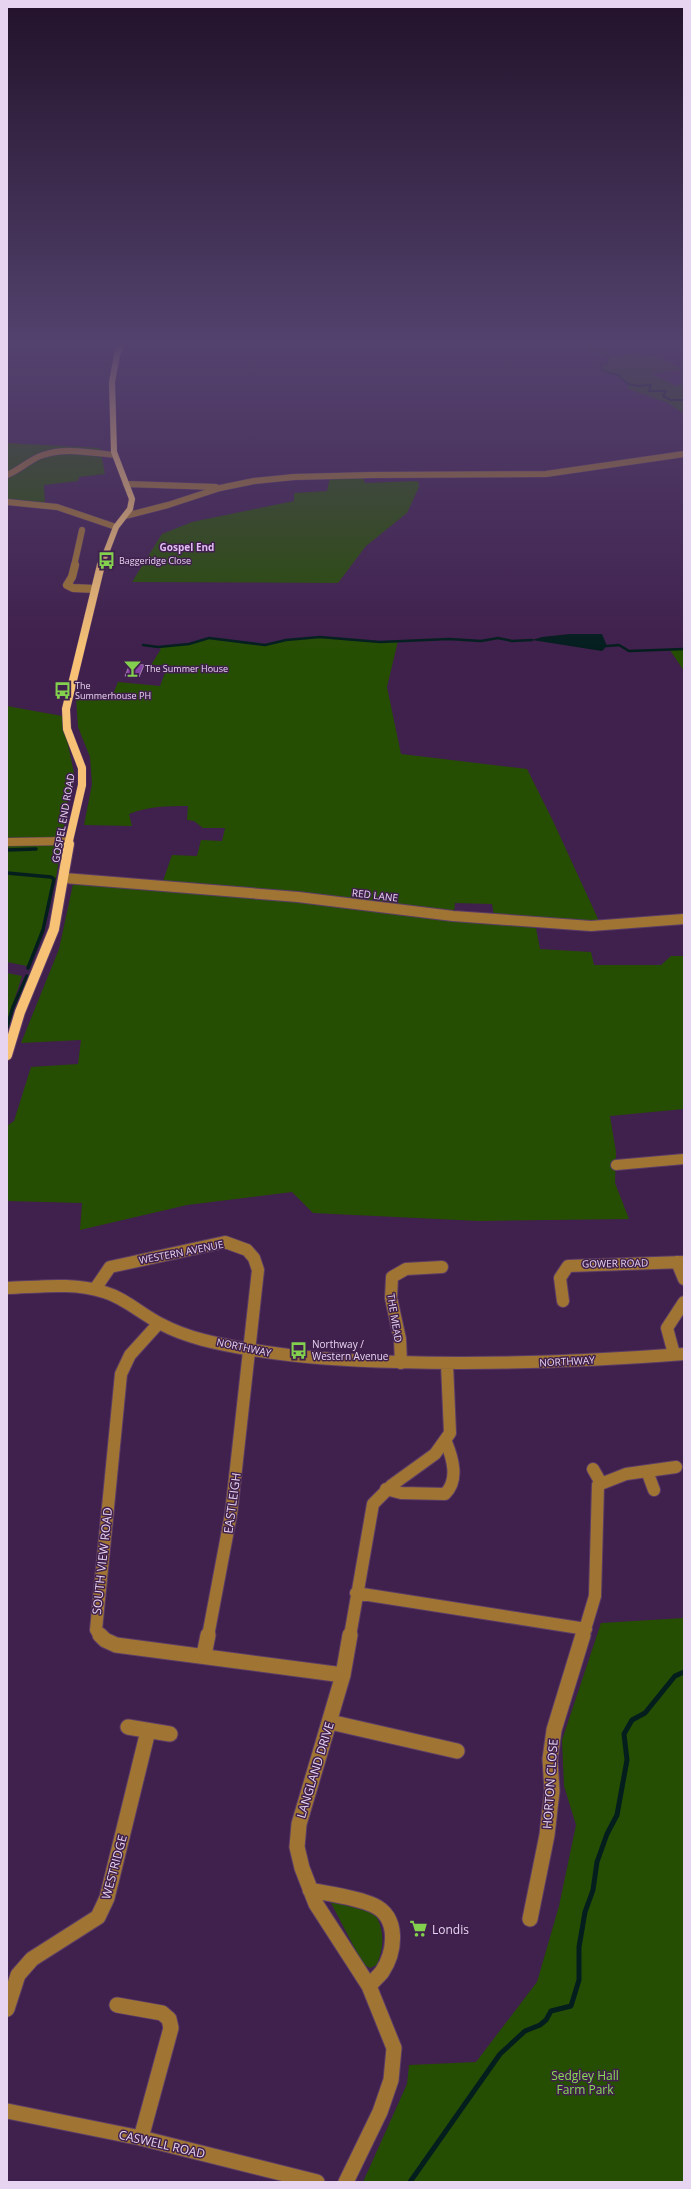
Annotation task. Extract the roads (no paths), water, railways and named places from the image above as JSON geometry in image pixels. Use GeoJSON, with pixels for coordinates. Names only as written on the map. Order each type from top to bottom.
{"type":"FeatureCollection","features":[{"type":"Feature","properties":{"kind":"main road","name":"GOSPEL END ROAD"},"geometry":{"type":"LineString","coordinates":[[7,1055],[20,1012],[54,928],[64,878],[69,841],[82,785],[82,768],[67,729],[66,709],[70,686],[82,646],[103,556],[116,527],[130,509],[132,499],[115,455],[115,446]]}},
{"type":"Feature","properties":{"kind":"street"},"geometry":{"type":"LineString","coordinates":[[7,475],[18,471],[42,456],[56,452],[115,455]]}},
{"type":"Feature","properties":{"kind":"street"},"geometry":{"type":"LineString","coordinates":[[125,516],[168,505],[220,488],[254,481],[294,477],[546,474],[684,454]]}},
{"type":"Feature","properties":{"kind":"street"},"geometry":{"type":"LineString","coordinates":[[126,484],[220,488]]}},
{"type":"Feature","properties":{"kind":"street"},"geometry":{"type":"LineString","coordinates":[[7,502],[57,507],[97,522],[116,527]]}},
{"type":"Feature","properties":{"kind":"street"},"geometry":{"type":"LineString","coordinates":[[82,530],[72,577],[67,585],[73,588],[96,588]]}},
{"type":"Feature","properties":{"kind":"street"},"geometry":{"type":"LineString","coordinates":[[7,842],[69,841]]}},
{"type":"Feature","properties":{"kind":"street","name":"RED LANE"},"geometry":{"type":"LineString","coordinates":[[64,878],[298,897],[453,916],[592,926],[684,919]]}},
{"type":"Feature","properties":{"kind":"street"},"geometry":{"type":"LineString","coordinates":[[616,1165],[684,1159]]}},
{"type":"Feature","properties":{"kind":"street","name":"WESTERN AVENUE"},"geometry":{"type":"LineString","coordinates":[[95,1289],[110,1267],[124,1263],[225,1242],[243,1247],[257,1261],[258,1270],[250,1349]]}},
{"type":"Feature","properties":{"kind":"street","name":"GOWER ROAD"},"geometry":{"type":"LineString","coordinates":[[563,1301],[560,1278],[568,1266],[680,1262],[684,1278]]}},
{"type":"Feature","properties":{"kind":"street","name":"THE MEAD"},"geometry":{"type":"LineString","coordinates":[[401,1363],[399,1332],[394,1316],[390,1287],[392,1277],[406,1269],[442,1268]]}},
{"type":"Feature","properties":{"kind":"street","name":"NORTHWAY"},"geometry":{"type":"LineString","coordinates":[[7,1288],[69,1286],[95,1289],[132,1306],[159,1323],[187,1335],[289,1356],[331,1360],[447,1364],[579,1361],[679,1354]]}},
{"type":"Feature","properties":{"kind":"street"},"geometry":{"type":"LineString","coordinates":[[679,1354],[667,1328],[684,1302]]}},
{"type":"Feature","properties":{"kind":"street","name":"SOUTH VIEW ROAD"},"geometry":{"type":"LineString","coordinates":[[159,1323],[130,1355],[121,1374],[96,1630],[105,1640],[116,1645],[204,1655],[343,1675]]}},
{"type":"Feature","properties":{"kind":"street","name":"EASTLEIGH"},"geometry":{"type":"LineString","coordinates":[[204,1655],[231,1514],[250,1349]]}},
{"type":"Feature","properties":{"kind":"street"},"geometry":{"type":"LineString","coordinates":[[386,1489],[401,1493],[445,1494],[451,1490],[453,1484],[452,1455],[446,1442],[450,1433],[447,1364]]}},
{"type":"Feature","properties":{"kind":"street","name":"LANGLAND DRIVE"},"geometry":{"type":"LineString","coordinates":[[346,2182],[380,2112],[392,2074],[394,2048],[387,2027],[369,1986],[316,1904],[310,1890],[297,1847],[299,1824],[343,1675],[356,1593],[373,1504],[386,1489],[434,1456],[446,1442]]}},
{"type":"Feature","properties":{"kind":"street"},"geometry":{"type":"LineString","coordinates":[[593,1469],[601,1483],[647,1471],[676,1467]]}},
{"type":"Feature","properties":{"kind":"street"},"geometry":{"type":"LineString","coordinates":[[647,1471],[654,1490]]}},
{"type":"Feature","properties":{"kind":"street","name":"HORTON CLOSE"},"geometry":{"type":"LineString","coordinates":[[530,1919],[547,1835],[552,1791],[550,1759],[554,1730],[595,1596],[598,1484],[601,1483]]}},
{"type":"Feature","properties":{"kind":"street"},"geometry":{"type":"LineString","coordinates":[[356,1593],[586,1629]]}},
{"type":"Feature","properties":{"kind":"street"},"geometry":{"type":"LineString","coordinates":[[330,1722],[457,1751]]}},
{"type":"Feature","properties":{"kind":"street"},"geometry":{"type":"LineString","coordinates":[[128,1727],[170,1734]]}},
{"type":"Feature","properties":{"kind":"street","name":"WESTRIDGE"},"geometry":{"type":"LineString","coordinates":[[7,2009],[18,1975],[32,1959],[98,1917],[107,1898],[148,1731]]}},
{"type":"Feature","properties":{"kind":"street"},"geometry":{"type":"LineString","coordinates":[[310,1890],[372,1904],[381,1909],[389,1918],[392,1932],[390,1954],[383,1971],[369,1986]]}},
{"type":"Feature","properties":{"kind":"street"},"geometry":{"type":"LineString","coordinates":[[117,2006],[162,2012],[169,2019],[171,2028],[141,2138]]}},
{"type":"Feature","properties":{"kind":"street","name":"CASWELL ROAD"},"geometry":{"type":"LineString","coordinates":[[7,2111],[141,2138],[317,2182]]}},
{"type":"Feature","properties":{"kind":"waterway"},"geometry":{"type":"LineString","coordinates":[[143,645],[158,647],[189,644],[209,638],[265,645],[286,640],[320,637],[380,642],[449,639],[481,641],[498,638],[512,641],[532,640]]}},
{"type":"Feature","properties":{"kind":"waterway"},"geometry":{"type":"LineString","coordinates":[[607,646],[619,645],[629,651],[684,649]]}},
{"type":"Feature","properties":{"kind":"waterway"},"geometry":{"type":"LineString","coordinates":[[7,850],[36,849]]}},
{"type":"Feature","properties":{"kind":"waterway"},"geometry":{"type":"LineString","coordinates":[[7,873],[51,877],[54,879],[43,930],[28,968]]}},
{"type":"Feature","properties":{"kind":"waterway"},"geometry":{"type":"LineString","coordinates":[[7,1027],[13,1007],[27,976]]}},
{"type":"Feature","properties":{"kind":"waterway"},"geometry":{"type":"LineString","coordinates":[[410,2182],[500,2054],[525,2031],[540,2025],[546,2020],[551,2011],[571,2006],[579,1980],[579,1947],[585,1912],[593,1890],[597,1862],[607,1834],[617,1815],[627,1760],[624,1734],[632,1720],[645,1713],[675,1676],[684,1672]]}},
{"type":"Feature","properties":{"kind":"place","name":"Baggeridge Close"},"geometry":{"type":"Point","coordinates":[106,560]}},
{"type":"Feature","properties":{"kind":"place","name":"The Summer House"},"geometry":{"type":"Point","coordinates":[132,668]}},
{"type":"Feature","properties":{"kind":"place","name":"The Summerhouse PH"},"geometry":{"type":"Point","coordinates":[62,690]}},
{"type":"Feature","properties":{"kind":"place","name":"Northway / Western Avenue"},"geometry":{"type":"Point","coordinates":[299,1350]}},
{"type":"Feature","properties":{"kind":"place","name":"Londis"},"geometry":{"type":"Point","coordinates":[419,1929]}},
{"type":"Feature","properties":{"kind":"district","name":"Gospel End"},"geometry":{"type":"Point","coordinates":[187,547]}},
{"type":"Feature","properties":{"kind":"park label","name":"Sedgley Hall Farm Park"},"geometry":{"type":"Point","coordinates":[585,2082]}}]}
